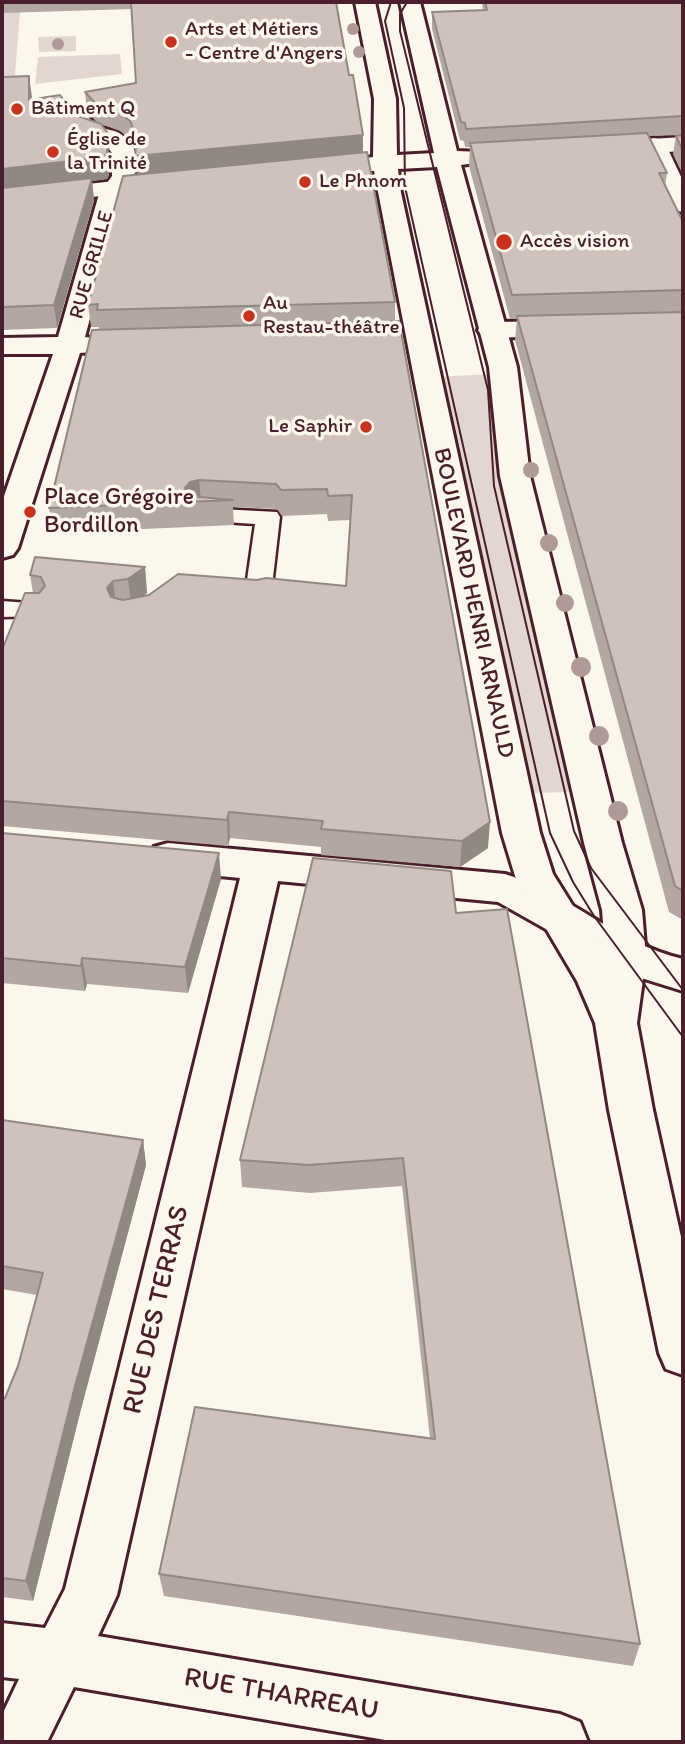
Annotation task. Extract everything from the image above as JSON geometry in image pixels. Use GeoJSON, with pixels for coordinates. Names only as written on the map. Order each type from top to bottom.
{"type":"FeatureCollection","features":[{"type":"Feature","properties":{"kind":"street","name":"BOULEVARD HENRI ARNAULD"},"geometry":{"type":"LineString","coordinates":[[365,2],[385,99],[384,164],[405,334],[521,833],[534,876],[596,977],[616,1023],[631,1110],[683,1353]]}},
{"type":"Feature","properties":{"kind":"street","name":"BOULEVARD HENRI ARNAULD"},"geometry":{"type":"LineString","coordinates":[[417,12],[448,159],[503,367],[515,476],[600,830],[622,910],[625,958],[616,1023]]}},
{"type":"Feature","properties":{"kind":"street","name":"RUE GRILLE"},"geometry":{"type":"LineString","coordinates":[[69,346],[111,194],[125,173],[121,145],[113,139],[88,130],[75,114]]}},
{"type":"Feature","properties":{"kind":"street"},"geometry":{"type":"LineString","coordinates":[[574,150],[683,144]]}},
{"type":"Feature","properties":{"kind":"street"},"geometry":{"type":"LineString","coordinates":[[654,145],[683,205]]}},
{"type":"Feature","properties":{"kind":"street"},"geometry":{"type":"LineString","coordinates":[[337,167],[502,155]]}},
{"type":"Feature","properties":{"kind":"street"},"geometry":{"type":"LineString","coordinates":[[2,201],[117,186],[200,179]]}},
{"type":"Feature","properties":{"kind":"street"},"geometry":{"type":"LineString","coordinates":[[492,330],[593,328]]}},
{"type":"Feature","properties":{"kind":"street"},"geometry":{"type":"LineString","coordinates":[[2,346],[111,344]]}},
{"type":"Feature","properties":{"kind":"street"},"geometry":{"type":"LineString","coordinates":[[2,548],[69,346]]}},
{"type":"Feature","properties":{"kind":"street"},"geometry":{"type":"LineString","coordinates":[[139,854],[505,888],[561,917],[625,958],[683,975]]}},
{"type":"Feature","properties":{"kind":"street","name":"RUE DES TERRAS"},"geometry":{"type":"LineString","coordinates":[[19,1742],[90,1595],[262,866]]}},
{"type":"Feature","properties":{"kind":"street","name":"RUE THARREAU"},"geometry":{"type":"LineString","coordinates":[[2,1650],[61,1657],[560,1742]]}},
{"type":"Feature","properties":{"kind":"lane"},"geometry":{"type":"LineString","coordinates":[[201,515],[268,517],[258,596],[216,592]]}},
{"type":"Feature","properties":{"kind":"lane"},"geometry":{"type":"LineString","coordinates":[[2,608],[34,610]]}},
{"type":"Feature","properties":{"kind":"shaded area"},"geometry":{"type":"Polygon","coordinates":[[[20,11],[15,75],[2,76],[2,12],[20,11]]]}},
{"type":"Feature","properties":{"kind":"shaded area"},"geometry":{"type":"Polygon","coordinates":[[[76,36],[76,51],[39,52],[38,37],[76,36]]]}},
{"type":"Feature","properties":{"kind":"shaded area"},"geometry":{"type":"Polygon","coordinates":[[[120,54],[122,74],[35,84],[38,57],[120,54]]]}},
{"type":"Feature","properties":{"kind":"shaded area"},"geometry":{"type":"Polygon","coordinates":[[[494,374],[577,792],[524,793],[433,377],[494,374]]]}},
{"type":"Feature","properties":{"kind":"building"},"geometry":{"type":"Polygon","coordinates":[[[131,2],[336,2],[349,75],[353,75],[363,135],[135,156],[137,137],[130,121],[118,111],[96,104],[85,92],[136,83],[131,2]]]}},
{"type":"Feature","properties":{"kind":"building"},"geometry":{"type":"Polygon","coordinates":[[[485,2],[683,2],[683,116],[466,129],[465,123],[461,122],[432,12],[487,10],[485,2]]]}},
{"type":"Feature","properties":{"kind":"building"},"geometry":{"type":"Polygon","coordinates":[[[29,76],[29,100],[60,95],[75,115],[101,124],[107,132],[107,153],[104,157],[2,169],[2,77],[29,76]]]}},
{"type":"Feature","properties":{"kind":"building"},"geometry":{"type":"Polygon","coordinates":[[[647,133],[667,173],[659,173],[683,222],[683,290],[512,295],[470,143],[647,133]]]}},
{"type":"Feature","properties":{"kind":"building"},"geometry":{"type":"Polygon","coordinates":[[[683,135],[683,151],[676,136],[683,135]]]}},
{"type":"Feature","properties":{"kind":"building"},"geometry":{"type":"Polygon","coordinates":[[[367,152],[395,302],[97,310],[98,304],[88,305],[123,176],[367,152]]]}},
{"type":"Feature","properties":{"kind":"building"},"geometry":{"type":"Polygon","coordinates":[[[92,178],[54,305],[2,307],[2,188],[92,178]]]}},
{"type":"Feature","properties":{"kind":"building"},"geometry":{"type":"Polygon","coordinates":[[[683,312],[683,891],[675,886],[517,316],[683,312]]]}},
{"type":"Feature","properties":{"kind":"building"},"geometry":{"type":"Polygon","coordinates":[[[399,321],[490,822],[462,841],[321,829],[323,821],[229,812],[227,820],[2,801],[2,650],[25,593],[39,593],[45,586],[41,577],[30,575],[35,557],[145,567],[128,579],[113,581],[107,588],[111,597],[123,600],[149,595],[178,574],[257,580],[266,578],[346,586],[352,495],[328,496],[327,489],[281,490],[276,484],[199,480],[190,482],[185,488],[189,496],[233,500],[49,508],[92,330],[399,321]]]}},
{"type":"Feature","properties":{"kind":"building"},"geometry":{"type":"Polygon","coordinates":[[[2,833],[219,853],[185,967],[82,958],[81,966],[2,958],[2,833]]]}},
{"type":"Feature","properties":{"kind":"building"},"geometry":{"type":"Polygon","coordinates":[[[313,858],[451,871],[456,913],[507,909],[640,1644],[159,1574],[195,1407],[435,1439],[403,1158],[309,1165],[240,1160],[313,858]]]}},
{"type":"Feature","properties":{"kind":"building"},"geometry":{"type":"Polygon","coordinates":[[[2,1120],[143,1140],[75,1386],[26,1581],[2,1578],[2,1400],[18,1366],[43,1273],[2,1266],[2,1120]]]}},
{"type":"Feature","properties":{"kind":"tram line"},"geometry":{"type":"LineString","coordinates":[[391,2],[385,21],[404,108],[405,187],[550,833],[573,882],[594,916],[683,1037]]}},
{"type":"Feature","properties":{"kind":"tram line"},"geometry":{"type":"LineString","coordinates":[[407,2],[400,14],[400,31],[488,390],[494,486],[574,831],[591,868],[683,990]]}},
{"type":"Feature","properties":{"kind":"place","name":"Arts et Métiers - Centre d'Angers"},"geometry":{"type":"Point","coordinates":[171,42]}},
{"type":"Feature","properties":{"kind":"place","name":"Bâtiment Q"},"geometry":{"type":"Point","coordinates":[17,109]}},
{"type":"Feature","properties":{"kind":"place","name":"Église de la Trinité"},"geometry":{"type":"Point","coordinates":[53,152]}},
{"type":"Feature","properties":{"kind":"place","name":"Le Phnom"},"geometry":{"type":"Point","coordinates":[305,182]}},
{"type":"Feature","properties":{"kind":"place","name":"Accès vision"},"geometry":{"type":"Point","coordinates":[504,242]}},
{"type":"Feature","properties":{"kind":"place","name":"Au Restau-théâtre"},"geometry":{"type":"Point","coordinates":[249,316]}},
{"type":"Feature","properties":{"kind":"place","name":"Le Saphir"},"geometry":{"type":"Point","coordinates":[366,427]}},
{"type":"Feature","properties":{"kind":"place","name":"Place Grégoire Bordillon"},"geometry":{"type":"Point","coordinates":[30,512]}}]}
